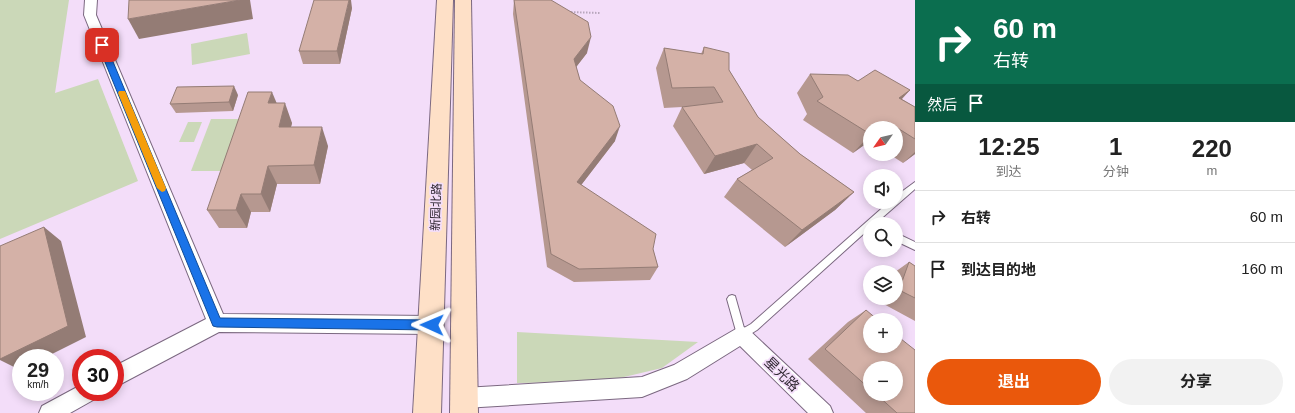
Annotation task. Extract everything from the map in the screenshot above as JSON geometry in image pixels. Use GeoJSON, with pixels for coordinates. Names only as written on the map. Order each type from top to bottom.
{"type":"FeatureCollection","features":[{"type":"Feature","properties":{"kind":"main road","name":"新园北路"},"geometry":{"type":"LineString","coordinates":[[427,413],[445,0]]}},
{"type":"Feature","properties":{"kind":"main road"},"geometry":{"type":"LineString","coordinates":[[463,0],[464,405]]}},
{"type":"Feature","properties":{"kind":"street"},"geometry":{"type":"LineString","coordinates":[[91,0],[90,15],[217,322]]}},
{"type":"Feature","properties":{"kind":"street"},"geometry":{"type":"LineString","coordinates":[[124,373],[217,322],[432,325]]}},
{"type":"Feature","properties":{"kind":"street"},"geometry":{"type":"LineString","coordinates":[[464,405],[642,387],[680,372],[741,335]]}},
{"type":"Feature","properties":{"kind":"street","name":"星光路"},"geometry":{"type":"LineString","coordinates":[[741,335],[823,413]]}},
{"type":"Feature","properties":{"kind":"street"},"geometry":{"type":"LineString","coordinates":[[49,413],[72,401]]}},
{"type":"Feature","properties":{"kind":"lane"},"geometry":{"type":"LineString","coordinates":[[903,195],[915,185]]}},
{"type":"Feature","properties":{"kind":"lane"},"geometry":{"type":"LineString","coordinates":[[878,217],[886,209]]}},
{"type":"Feature","properties":{"kind":"lane"},"geometry":{"type":"LineString","coordinates":[[732,299],[741,335],[754,327],[863,230]]}},
{"type":"Feature","properties":{"kind":"lane"},"geometry":{"type":"LineString","coordinates":[[903,240],[915,246]]}},
{"type":"Feature","properties":{"kind":"path"},"geometry":{"type":"LineString","coordinates":[[562,11],[600,13]]}},
{"type":"Feature","properties":{"kind":"green space"},"geometry":{"type":"Polygon","coordinates":[[[0,0],[69,0],[55,93],[98,79],[138,181],[0,239],[0,0]]]}},
{"type":"Feature","properties":{"kind":"green space"},"geometry":{"type":"Polygon","coordinates":[[[247,33],[250,54],[192,65],[191,44],[247,33]]]}},
{"type":"Feature","properties":{"kind":"green space"},"geometry":{"type":"Polygon","coordinates":[[[211,119],[241,119],[223,171],[191,171],[211,119]]]}},
{"type":"Feature","properties":{"kind":"green space"},"geometry":{"type":"Polygon","coordinates":[[[188,122],[202,122],[194,142],[179,142],[188,122]]]}},
{"type":"Feature","properties":{"kind":"green space"},"geometry":{"type":"Polygon","coordinates":[[[517,332],[698,342],[662,368],[620,378],[587,382],[517,383],[517,332]]]}},
{"type":"Feature","properties":{"kind":"building"},"geometry":{"type":"Polygon","coordinates":[[[129,0],[240,0],[128,19],[129,0]]]}},
{"type":"Feature","properties":{"kind":"building"},"geometry":{"type":"Polygon","coordinates":[[[314,0],[349,0],[337,51],[299,51],[314,0]]]}},
{"type":"Feature","properties":{"kind":"building"},"geometry":{"type":"Polygon","coordinates":[[[514,0],[551,0],[588,22],[591,37],[574,59],[580,80],[613,106],[620,126],[577,182],[656,234],[653,249],[658,267],[579,269],[551,254],[514,0]]]}},
{"type":"Feature","properties":{"kind":"building"},"geometry":{"type":"Polygon","coordinates":[[[704,47],[729,53],[729,70],[758,117],[800,154],[854,192],[802,230],[737,179],[773,158],[757,144],[715,156],[682,107],[723,102],[714,87],[672,88],[664,48],[703,54],[704,47]]]}},
{"type":"Feature","properties":{"kind":"building"},"geometry":{"type":"Polygon","coordinates":[[[875,70],[910,90],[899,98],[915,107],[915,139],[903,131],[903,121],[863,121],[863,130],[817,101],[823,97],[810,74],[848,75],[858,81],[875,70]]]}},
{"type":"Feature","properties":{"kind":"building"},"geometry":{"type":"Polygon","coordinates":[[[234,86],[229,102],[170,104],[177,87],[234,86]]]}},
{"type":"Feature","properties":{"kind":"building"},"geometry":{"type":"Polygon","coordinates":[[[248,92],[272,92],[268,103],[285,103],[279,127],[322,127],[314,165],[268,166],[261,194],[241,194],[236,210],[207,210],[248,92]]]}},
{"type":"Feature","properties":{"kind":"building"},"geometry":{"type":"Polygon","coordinates":[[[44,227],[68,326],[21,349],[12,349],[12,353],[0,359],[0,246],[44,227]]]}},
{"type":"Feature","properties":{"kind":"building"},"geometry":{"type":"Polygon","coordinates":[[[909,262],[915,266],[915,298],[903,292],[903,279],[909,262]]]}},
{"type":"Feature","properties":{"kind":"building"},"geometry":{"type":"Polygon","coordinates":[[[866,310],[870,313],[863,313],[863,353],[903,353],[903,341],[915,350],[915,413],[897,413],[884,401],[903,401],[903,361],[863,361],[863,383],[825,349],[866,310]]]}},
{"type":"Feature","properties":{"kind":"slow traffic"},"geometry":{"type":"LineString","coordinates":[[122,93],[162,188]]}},
{"type":"Feature","properties":{"kind":"route"},"geometry":{"type":"LineString","coordinates":[[102,45],[217,322],[432,325]]}}]}
